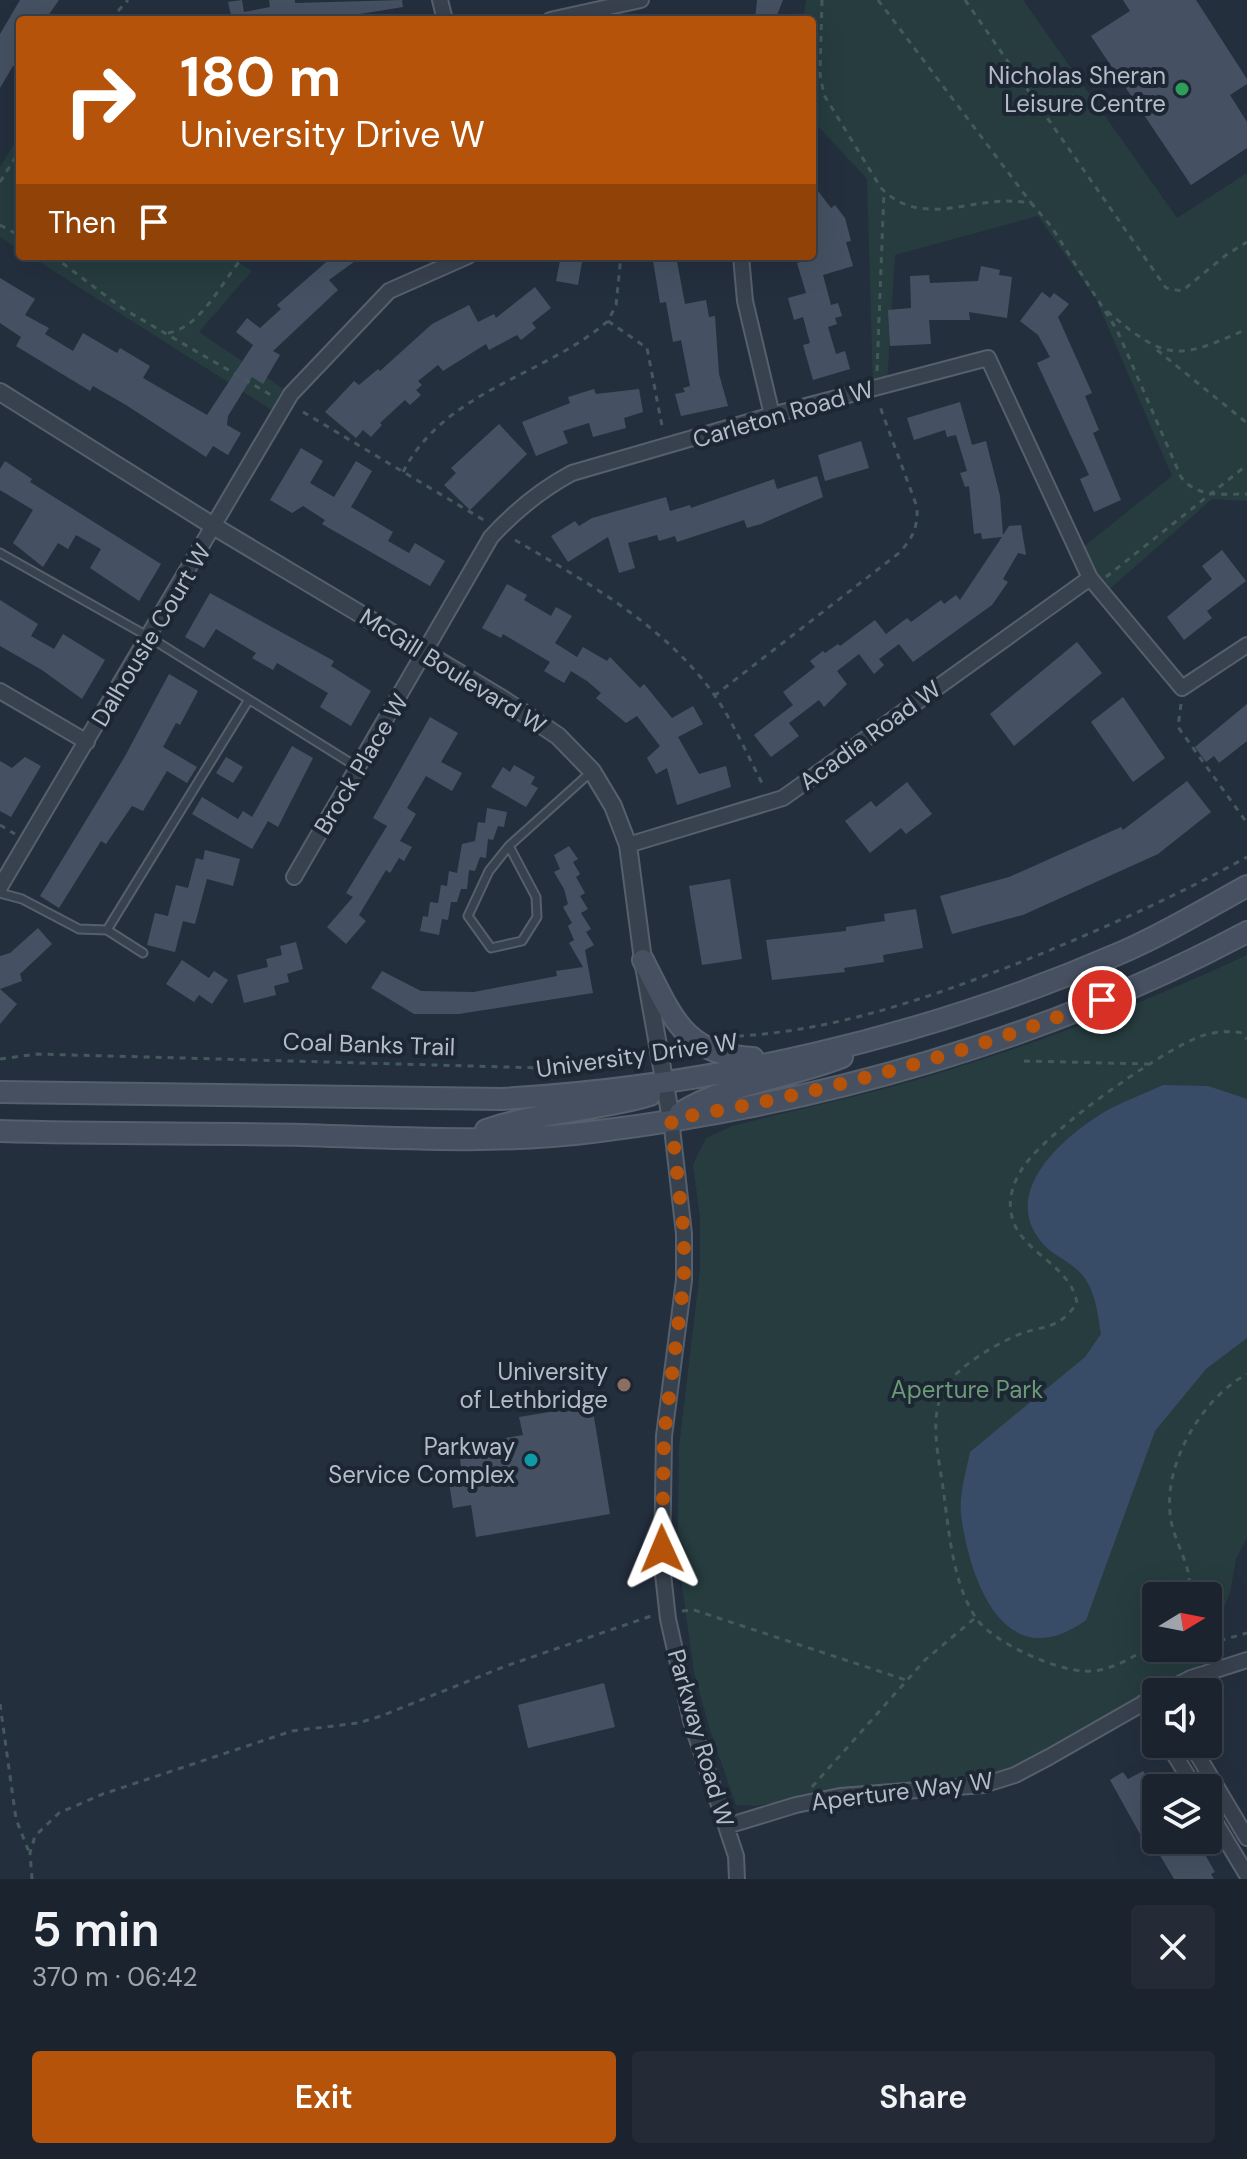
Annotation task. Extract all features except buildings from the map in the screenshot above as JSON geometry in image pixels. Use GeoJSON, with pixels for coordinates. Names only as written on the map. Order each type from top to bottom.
{"type":"FeatureCollection","features":[{"type":"Feature","properties":{"kind":"main road","name":"University Drive W"},"geometry":{"type":"LineString","coordinates":[[0,1092],[501,1099],[580,1094],[663,1073],[785,1059],[924,1025],[1121,953],[1247,886]]}},
{"type":"Feature","properties":{"kind":"main road"},"geometry":{"type":"LineString","coordinates":[[0,1131],[467,1137],[589,1132],[671,1119],[787,1099],[967,1050],[1147,982],[1247,932]]}},
{"type":"Feature","properties":{"kind":"main road"},"geometry":{"type":"LineString","coordinates":[[1224,944],[1247,940]]}},
{"type":"Feature","properties":{"kind":"main road"},"geometry":{"type":"LineString","coordinates":[[643,960],[672,1015],[701,1046],[732,1057],[785,1059]]}},
{"type":"Feature","properties":{"kind":"main road"},"geometry":{"type":"LineString","coordinates":[[671,1119],[708,1096],[808,1070],[924,1025]]}},
{"type":"Feature","properties":{"kind":"main road"},"geometry":{"type":"LineString","coordinates":[[467,1137],[510,1122],[612,1106],[655,1094],[663,1073]]}},
{"type":"Feature","properties":{"kind":"street"},"geometry":{"type":"LineString","coordinates":[[568,16],[641,0]]}},
{"type":"Feature","properties":{"kind":"street","name":"Dalhousie Court W"},"geometry":{"type":"LineString","coordinates":[[0,890],[215,527],[278,414],[324,358],[389,291],[459,260]]}},
{"type":"Feature","properties":{"kind":"street"},"geometry":{"type":"LineString","coordinates":[[741,260],[745,301],[772,415]]}},
{"type":"Feature","properties":{"kind":"street","name":"Carleton Road W"},"geometry":{"type":"LineString","coordinates":[[428,652],[491,537],[517,509],[546,486],[572,473],[772,415],[988,358],[1093,582]]}},
{"type":"Feature","properties":{"kind":"street","name":"McGill Boulevard W"},"geometry":{"type":"LineString","coordinates":[[0,392],[215,527],[428,652],[558,736],[592,771],[613,806],[628,845],[643,960],[671,1119]]}},
{"type":"Feature","properties":{"kind":"street"},"geometry":{"type":"LineString","coordinates":[[1093,582],[1182,688],[1247,645]]}},
{"type":"Feature","properties":{"kind":"street","name":"Acadia Road W"},"geometry":{"type":"LineString","coordinates":[[628,845],[783,798],[1093,582]]}},
{"type":"Feature","properties":{"kind":"street","name":"Brock Place W"},"geometry":{"type":"LineString","coordinates":[[294,877],[428,652]]}},
{"type":"Feature","properties":{"kind":"street","name":"Dalhousie Court W"},"geometry":{"type":"LineString","coordinates":[[0,691],[87,742]]}},
{"type":"Feature","properties":{"kind":"street","name":"Parkway Road W"},"geometry":{"type":"LineString","coordinates":[[671,1119],[684,1234],[684,1280],[670,1372],[661,1487],[667,1612],[691,1721],[736,1856],[737,1879]]}},
{"type":"Feature","properties":{"kind":"street"},"geometry":{"type":"LineString","coordinates":[[1191,1678],[1247,1660]]}},
{"type":"Feature","properties":{"kind":"street","name":"Aperture Way W"},"geometry":{"type":"LineString","coordinates":[[727,1826],[796,1805],[874,1792],[983,1785],[1038,1763],[1142,1704]]}},
{"type":"Feature","properties":{"kind":"street"},"geometry":{"type":"LineString","coordinates":[[1199,1758],[1247,1838]]}},
{"type":"Feature","properties":{"kind":"street"},"geometry":{"type":"LineString","coordinates":[[1222,1833],[1247,1875]]}},
{"type":"Feature","properties":{"kind":"lane"},"geometry":{"type":"LineString","coordinates":[[0,553],[149,637],[357,767]]}},
{"type":"Feature","properties":{"kind":"lane"},"geometry":{"type":"LineString","coordinates":[[107,930],[248,701]]}},
{"type":"Feature","properties":{"kind":"lane"},"geometry":{"type":"LineString","coordinates":[[509,846],[536,897],[537,917],[522,941],[491,948],[468,916],[489,871],[509,846],[592,771]]}},
{"type":"Feature","properties":{"kind":"lane"},"geometry":{"type":"LineString","coordinates":[[0,890],[79,929],[107,930],[143,953]]}},
{"type":"Feature","properties":{"kind":"path"},"geometry":{"type":"LineString","coordinates":[[114,16],[128,0]]}},
{"type":"Feature","properties":{"kind":"path"},"geometry":{"type":"LineString","coordinates":[[822,0],[820,74],[824,95],[891,198],[922,211],[1007,200],[1032,204]]}},
{"type":"Feature","properties":{"kind":"path"},"geometry":{"type":"LineString","coordinates":[[878,0],[1032,204],[1104,309],[1117,330],[1181,477],[1190,489],[1208,493],[1247,494]]}},
{"type":"Feature","properties":{"kind":"path"},"geometry":{"type":"LineString","coordinates":[[965,0],[1166,288],[1182,291],[1247,242]]}},
{"type":"Feature","properties":{"kind":"path"},"geometry":{"type":"LineString","coordinates":[[816,96],[824,95]]}},
{"type":"Feature","properties":{"kind":"path"},"geometry":{"type":"LineString","coordinates":[[0,182],[16,156]]}},
{"type":"Feature","properties":{"kind":"path"},"geometry":{"type":"LineString","coordinates":[[877,375],[884,191]]}},
{"type":"Feature","properties":{"kind":"path"},"geometry":{"type":"LineString","coordinates":[[58,260],[122,308],[278,399]]}},
{"type":"Feature","properties":{"kind":"path"},"geometry":{"type":"LineString","coordinates":[[165,333],[194,323],[220,283],[240,260]]}},
{"type":"Feature","properties":{"kind":"path"},"geometry":{"type":"LineString","coordinates":[[403,472],[411,457],[458,409],[608,321],[616,305],[621,260]]}},
{"type":"Feature","properties":{"kind":"path"},"geometry":{"type":"LineString","coordinates":[[1104,309],[1247,423]]}},
{"type":"Feature","properties":{"kind":"path"},"geometry":{"type":"LineString","coordinates":[[608,321],[647,348],[666,447]]}},
{"type":"Feature","properties":{"kind":"path"},"geometry":{"type":"LineString","coordinates":[[1154,348],[1178,353],[1198,350],[1247,329]]}},
{"type":"Feature","properties":{"kind":"path"},"geometry":{"type":"LineString","coordinates":[[714,696],[899,553],[911,540],[918,519],[917,507],[879,403]]}},
{"type":"Feature","properties":{"kind":"path"},"geometry":{"type":"LineString","coordinates":[[303,412],[490,524]]}},
{"type":"Feature","properties":{"kind":"path"},"geometry":{"type":"LineString","coordinates":[[1093,582],[1247,465]]}},
{"type":"Feature","properties":{"kind":"path"},"geometry":{"type":"LineString","coordinates":[[515,540],[620,605],[669,646],[714,696],[764,787]]}},
{"type":"Feature","properties":{"kind":"path"},"geometry":{"type":"LineString","coordinates":[[1182,688],[1178,727],[1247,823]]}},
{"type":"Feature","properties":{"kind":"path"},"geometry":{"type":"LineString","coordinates":[[0,825],[15,834]]}},
{"type":"Feature","properties":{"kind":"path"},"geometry":{"type":"LineString","coordinates":[[736,1036],[769,1036],[921,1000],[1123,920],[1179,895],[1247,857]]}},
{"type":"Feature","properties":{"kind":"path"},"geometry":{"type":"LineString","coordinates":[[1141,1653],[1111,1667],[1083,1671],[1019,1650],[993,1636],[975,1618],[952,1549],[937,1422],[943,1392],[958,1372],[1017,1335],[1046,1329],[1066,1319],[1077,1303],[1074,1288],[1064,1274],[1018,1232],[1011,1212],[1012,1191],[1023,1167],[1044,1142],[1148,1064],[1195,1038],[1223,1030],[1242,1033],[1247,1039]]}},
{"type":"Feature","properties":{"kind":"path","name":"Coal Banks Trail"},"geometry":{"type":"LineString","coordinates":[[0,1059],[37,1054],[663,1073]]}},
{"type":"Feature","properties":{"kind":"path"},"geometry":{"type":"LineString","coordinates":[[1024,1061],[1148,1064]]}},
{"type":"Feature","properties":{"kind":"path"},"geometry":{"type":"LineString","coordinates":[[1187,1582],[1168,1496],[1175,1464],[1218,1396],[1247,1374]]}},
{"type":"Feature","properties":{"kind":"path"},"geometry":{"type":"LineString","coordinates":[[30,1853],[35,1836],[59,1813],[103,1794],[292,1731],[358,1723],[381,1716],[506,1666],[667,1612],[694,1610],[906,1680]]}},
{"type":"Feature","properties":{"kind":"path"},"geometry":{"type":"LineString","coordinates":[[796,1805],[925,1660],[975,1618]]}},
{"type":"Feature","properties":{"kind":"path"},"geometry":{"type":"LineString","coordinates":[[1222,1640],[1247,1633]]}},
{"type":"Feature","properties":{"kind":"path"},"geometry":{"type":"LineString","coordinates":[[0,1704],[16,1819],[30,1853],[32,1879]]}},
{"type":"Feature","properties":{"kind":"green space"},"geometry":{"type":"Polygon","coordinates":[[[806,0],[1023,0],[1177,218],[1247,173],[1247,501],[1212,499],[1104,594],[1077,552],[1172,476],[1096,299],[1038,216],[895,255],[887,384],[873,388],[867,179],[816,124],[816,16],[804,16],[806,0]]]}},
{"type":"Feature","properties":{"kind":"green space"},"geometry":{"type":"Polygon","coordinates":[[[16,141],[16,247],[0,237],[0,167],[16,141]]]}},
{"type":"Feature","properties":{"kind":"green space"},"geometry":{"type":"Polygon","coordinates":[[[36,260],[235,260],[252,271],[199,332],[291,394],[278,414],[36,260]]]}},
{"type":"Feature","properties":{"kind":"green space","name":"Aperture Park"},"geometry":{"type":"Polygon","coordinates":[[[1247,955],[1247,1538],[1236,1559],[1230,1593],[1222,1613],[1222,1582],[1142,1582],[1142,1662],[1201,1662],[1198,1668],[1180,1678],[1142,1678],[1142,1698],[1003,1774],[982,1780],[845,1791],[755,1806],[736,1805],[694,1672],[678,1557],[679,1447],[700,1270],[700,1217],[693,1165],[706,1138],[732,1126],[893,1086],[1000,1054],[1166,991],[1247,955]]]}},
{"type":"Feature","properties":{"kind":"water"},"geometry":{"type":"Polygon","coordinates":[[[1163,1085],[1208,1086],[1247,1099],[1247,1338],[1206,1369],[1155,1431],[1086,1620],[1058,1635],[1033,1638],[1013,1630],[996,1614],[983,1592],[965,1540],[961,1514],[963,1483],[970,1452],[1085,1357],[1101,1334],[1094,1298],[1087,1281],[1037,1236],[1029,1218],[1028,1199],[1044,1164],[1074,1133],[1106,1111],[1163,1085]]]}},
{"type":"Feature","properties":{"kind":"place","name":"Nicholas Sheran Leisure Centre"},"geometry":{"type":"Point","coordinates":[1182,89]}},
{"type":"Feature","properties":{"kind":"place","name":"University of Lethbridge"},"geometry":{"type":"Point","coordinates":[624,1385]}},
{"type":"Feature","properties":{"kind":"place","name":"Parkway Service Complex"},"geometry":{"type":"Point","coordinates":[531,1460]}},
{"type":"Feature","properties":{"kind":"route"},"geometry":{"type":"LineString","coordinates":[[662,1549],[664,1436],[684,1280],[680,1183],[671,1119],[787,1099],[881,1076],[967,1050],[1102,1000]]}}]}
